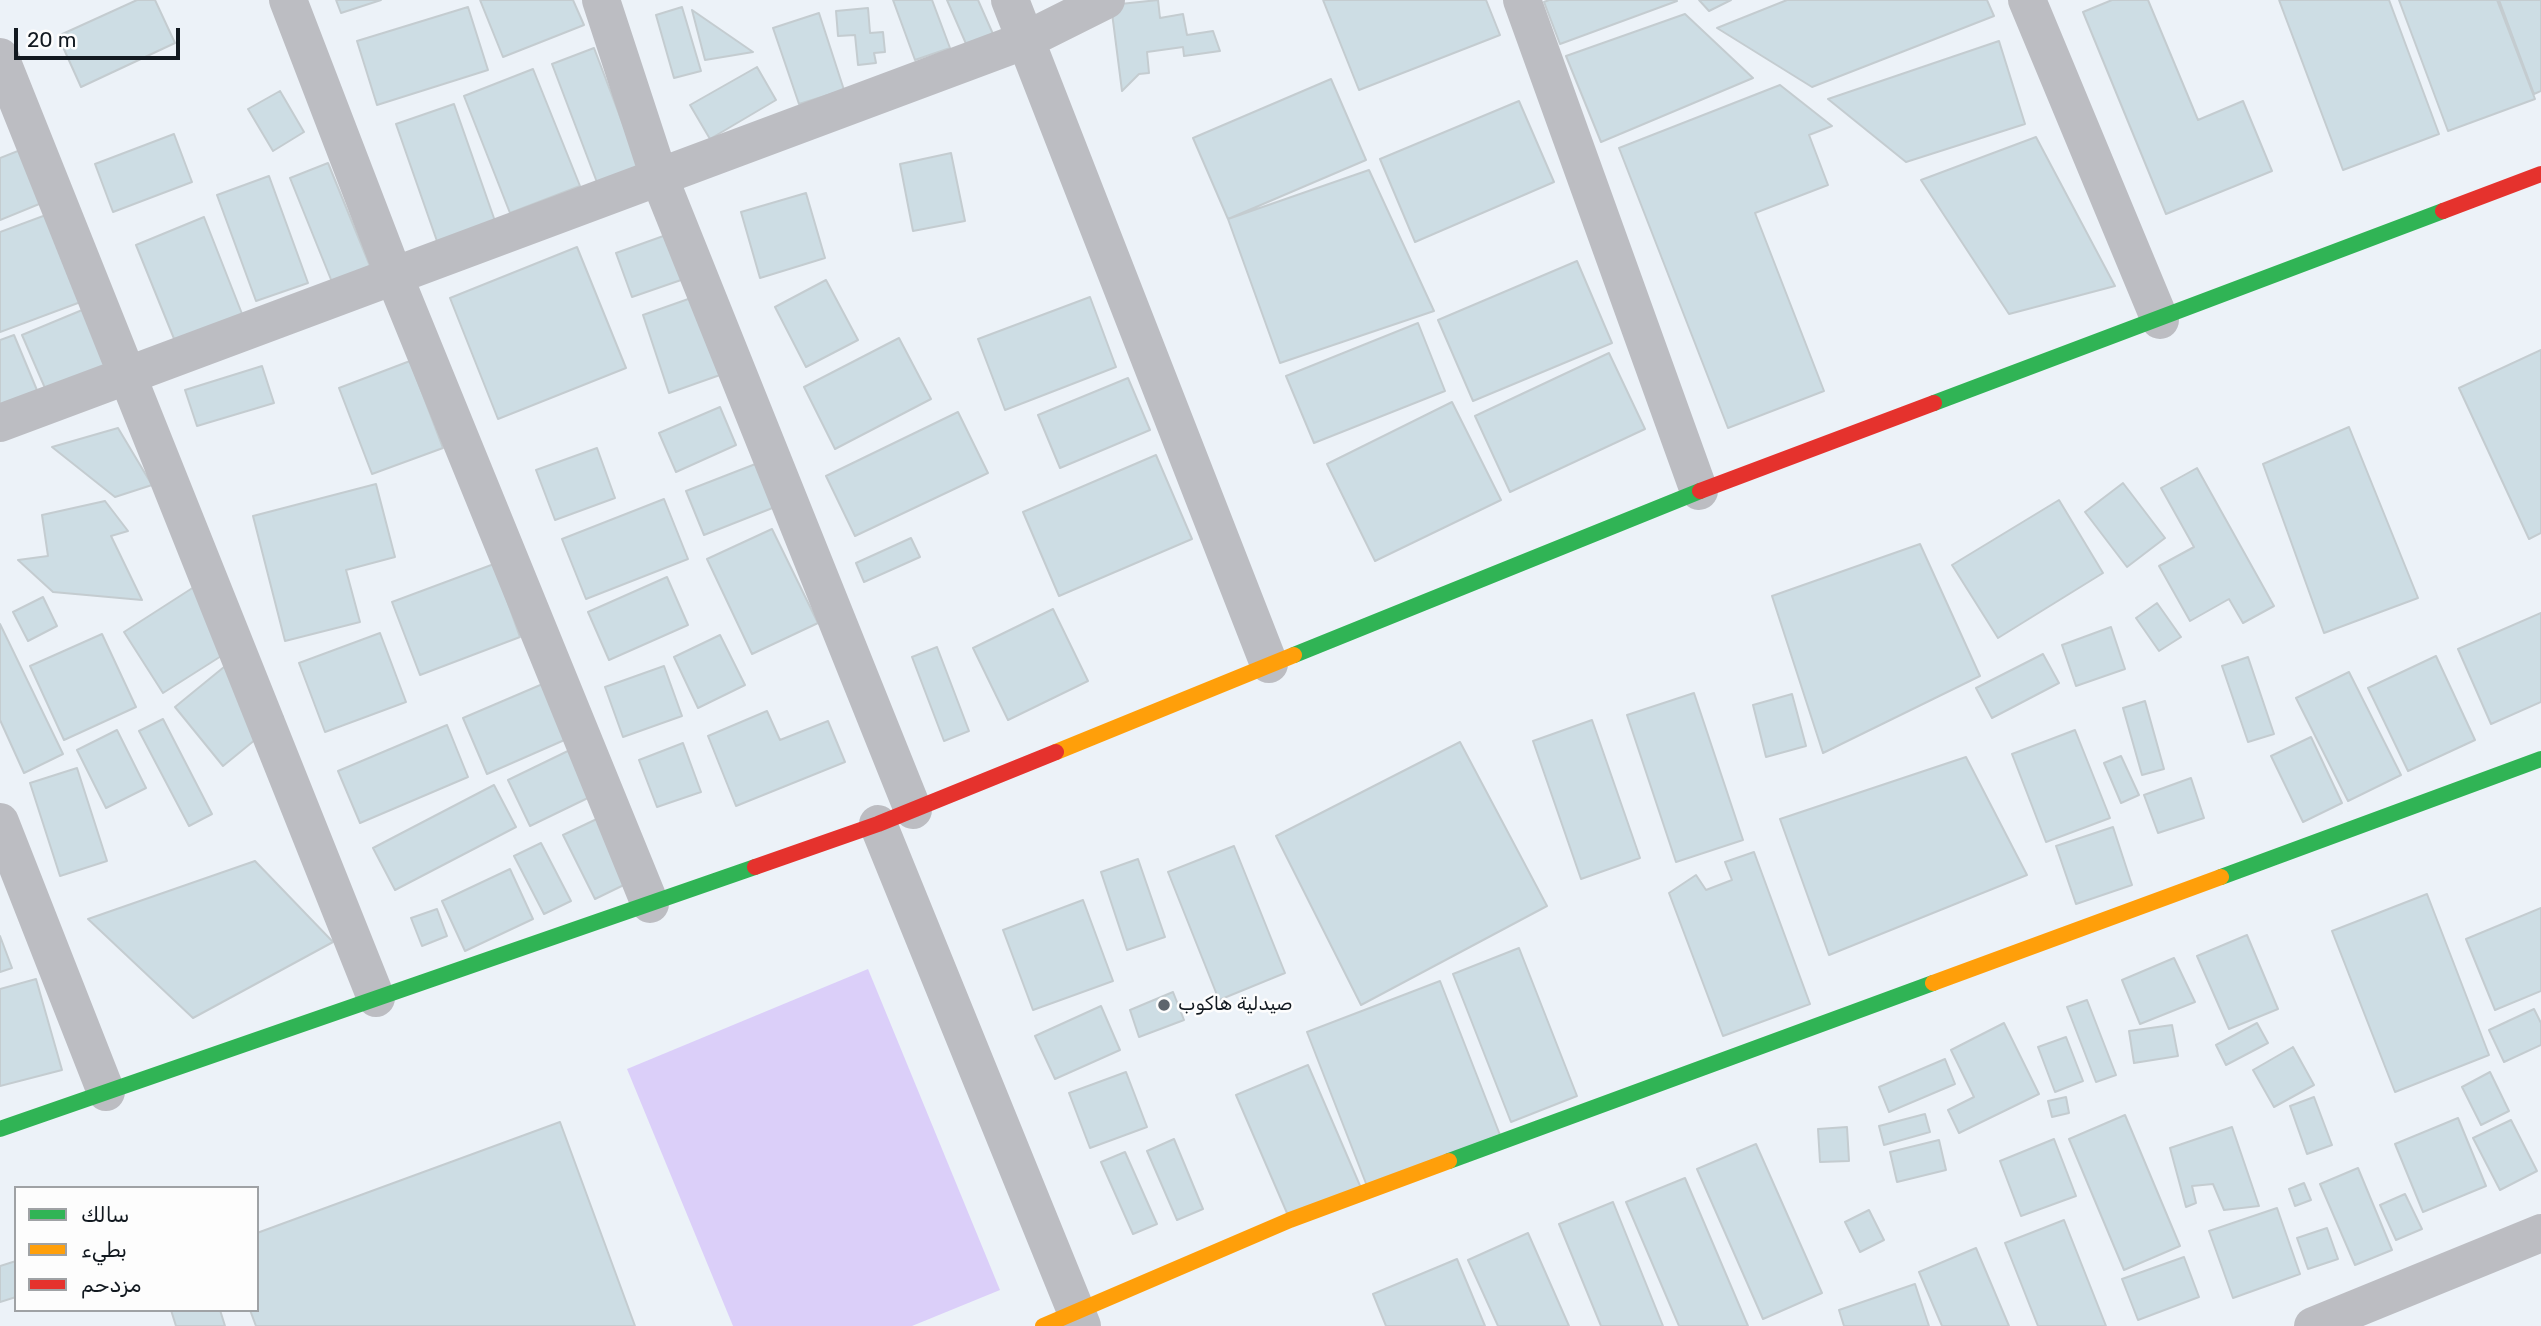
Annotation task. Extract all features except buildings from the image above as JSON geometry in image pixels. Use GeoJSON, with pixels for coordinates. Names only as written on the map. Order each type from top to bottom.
{"type":"FeatureCollection","features":[{"type":"Feature","properties":{"kind":"main road"},"geometry":{"type":"LineString","coordinates":[[0,1129],[878,824],[1699,491],[2160,320],[2541,174]]}},
{"type":"Feature","properties":{"kind":"main road"},"geometry":{"type":"LineString","coordinates":[[1067,1322],[1290,1220],[2541,759]]}},
{"type":"Feature","properties":{"kind":"street"},"geometry":{"type":"LineString","coordinates":[[288,0],[394,276],[650,904]]}},
{"type":"Feature","properties":{"kind":"street"},"geometry":{"type":"LineString","coordinates":[[601,0],[659,177],[913,810]]}},
{"type":"Feature","properties":{"kind":"street"},"geometry":{"type":"LineString","coordinates":[[1010,0],[1269,664]]}},
{"type":"Feature","properties":{"kind":"street"},"geometry":{"type":"LineString","coordinates":[[0,423],[1026,40],[1106,0]]}},
{"type":"Feature","properties":{"kind":"street"},"geometry":{"type":"LineString","coordinates":[[1522,0],[1699,491]]}},
{"type":"Feature","properties":{"kind":"street"},"geometry":{"type":"LineString","coordinates":[[2027,0],[2160,320]]}},
{"type":"Feature","properties":{"kind":"street"},"geometry":{"type":"LineString","coordinates":[[0,57],[376,999]]}},
{"type":"Feature","properties":{"kind":"street"},"geometry":{"type":"LineString","coordinates":[[0,822],[106,1092]]}},
{"type":"Feature","properties":{"kind":"street"},"geometry":{"type":"LineString","coordinates":[[878,824],[1067,1322]]}},
{"type":"Feature","properties":{"kind":"street"},"geometry":{"type":"LineString","coordinates":[[2313,1326],[2541,1233]]}},
{"type":"Feature","properties":{"kind":"shaded area"},"geometry":{"type":"Polygon","coordinates":[[[868,969],[1000,1290],[912,1326],[733,1326],[627,1069],[868,969]]]}},
{"type":"Feature","properties":{"kind":"traffic: fast"},"geometry":{"type":"LineString","coordinates":[[1934,403],[2443,211]]}},
{"type":"Feature","properties":{"kind":"traffic: fast"},"geometry":{"type":"LineString","coordinates":[[1294,655],[1700,491]]}},
{"type":"Feature","properties":{"kind":"traffic: fast"},"geometry":{"type":"LineString","coordinates":[[2221,877],[2541,759]]}},
{"type":"Feature","properties":{"kind":"traffic: fast"},"geometry":{"type":"LineString","coordinates":[[0,1129],[755,867]]}},
{"type":"Feature","properties":{"kind":"traffic: fast"},"geometry":{"type":"LineString","coordinates":[[1449,1161],[1933,983]]}},
{"type":"Feature","properties":{"kind":"traffic: slow"},"geometry":{"type":"LineString","coordinates":[[1056,752],[1294,655]]}},
{"type":"Feature","properties":{"kind":"traffic: slow"},"geometry":{"type":"LineString","coordinates":[[1933,983],[2221,877]]}},
{"type":"Feature","properties":{"kind":"traffic: slow"},"geometry":{"type":"LineString","coordinates":[[1043,1326],[1290,1220],[1449,1161]]}},
{"type":"Feature","properties":{"kind":"traffic: jam"},"geometry":{"type":"LineString","coordinates":[[2443,211],[2541,174]]}},
{"type":"Feature","properties":{"kind":"traffic: jam"},"geometry":{"type":"LineString","coordinates":[[1700,491],[1934,403]]}},
{"type":"Feature","properties":{"kind":"traffic: jam"},"geometry":{"type":"LineString","coordinates":[[755,867],[878,824],[1056,752]]}},
{"type":"Feature","properties":{"kind":"place","name":"صيدلية هاكوب"},"geometry":{"type":"Point","coordinates":[1164,1005]}}]}
